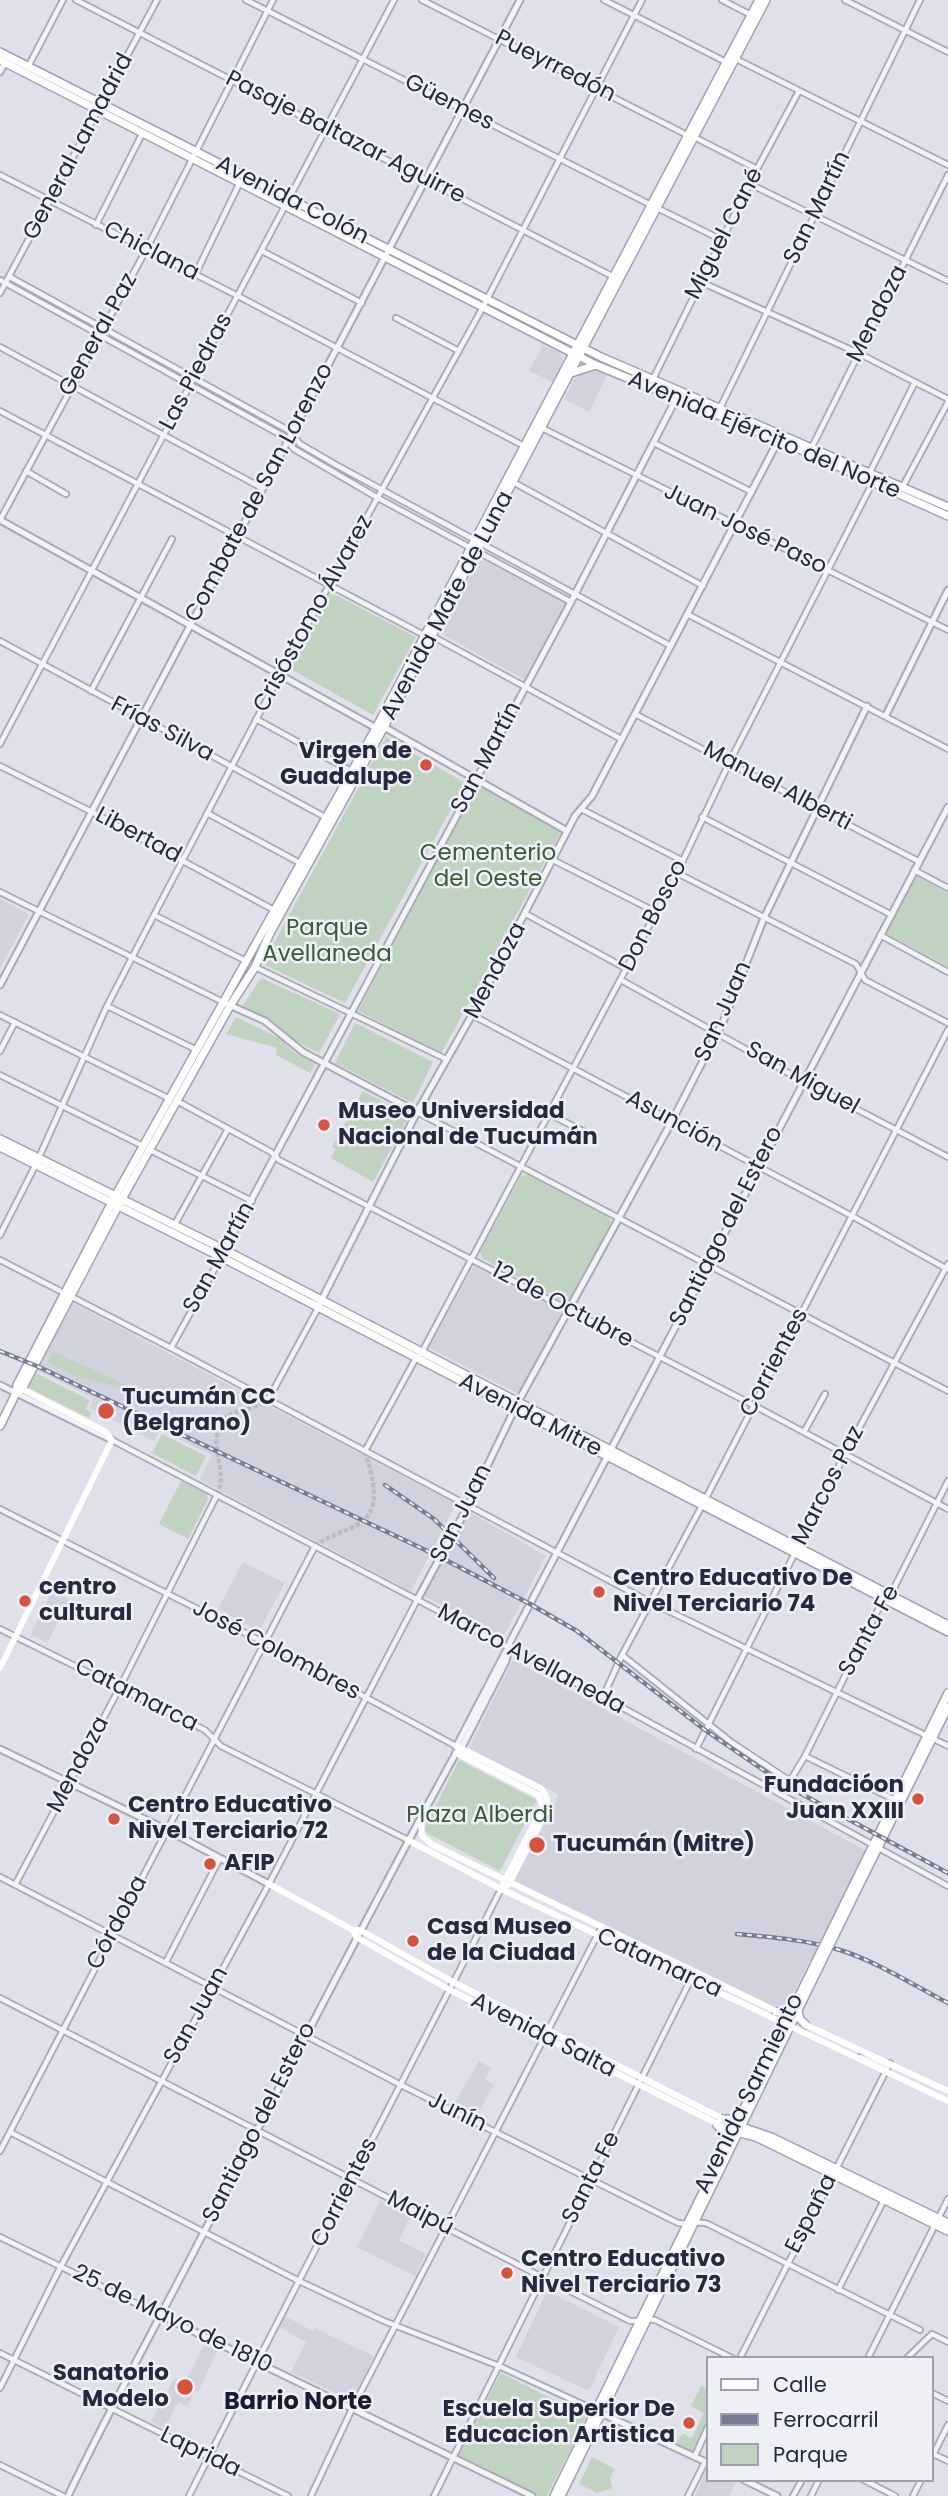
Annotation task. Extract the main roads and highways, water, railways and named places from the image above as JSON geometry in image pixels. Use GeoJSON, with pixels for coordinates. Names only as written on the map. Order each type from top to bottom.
{"type":"FeatureCollection","features":[{"type":"Feature","properties":{"kind":"main road","name":"Avenida Mate de Luna"},"geometry":{"type":"LineString","coordinates":[[691,136],[759,0]]}},
{"type":"Feature","properties":{"kind":"main road","name":"Avenida Mate de Luna"},"geometry":{"type":"LineString","coordinates":[[478,541],[524,446],[590,331],[691,136],[736,59],[766,0]]}},
{"type":"Feature","properties":{"kind":"main road","name":"Avenida Colón"},"geometry":{"type":"LineString","coordinates":[[0,52],[143,132],[287,203]]}},
{"type":"Feature","properties":{"kind":"main road","name":"Avenida Colón"},"geometry":{"type":"LineString","coordinates":[[2,61],[100,107],[485,303],[557,335],[579,351]]}},
{"type":"Feature","properties":{"kind":"main road","name":"Avenida Mate de Luna"},"geometry":{"type":"LineString","coordinates":[[590,331],[614,277],[654,206]]}},
{"type":"Feature","properties":{"kind":"main road","name":"Avenida Colón"},"geometry":{"type":"LineString","coordinates":[[485,303],[557,344],[579,351]]}},
{"type":"Feature","properties":{"kind":"main road"},"geometry":{"type":"LineString","coordinates":[[557,335],[575,338],[590,331],[592,347],[598,361],[567,371],[565,353],[557,344]]}},
{"type":"Feature","properties":{"kind":"main road","name":"Avenida Ejército del Norte"},"geometry":{"type":"LineString","coordinates":[[579,351],[677,398],[904,487],[948,507]]}},
{"type":"Feature","properties":{"kind":"main road","name":"Avenida Ejército del Norte"},"geometry":{"type":"LineString","coordinates":[[598,361],[653,379],[721,407],[787,436],[810,450]]}},
{"type":"Feature","properties":{"kind":"main road","name":"Avenida Mate de Luna"},"geometry":{"type":"LineString","coordinates":[[174,1100],[197,1050],[255,967],[270,933],[473,550],[542,428],[567,371]]}},
{"type":"Feature","properties":{"kind":"main road","name":"Avenida Ejército del Norte"},"geometry":{"type":"LineString","coordinates":[[873,476],[895,492],[948,516]]}},
{"type":"Feature","properties":{"kind":"main road","name":"Avenida Mate de Luna"},"geometry":{"type":"LineString","coordinates":[[117,1200],[124,1182],[147,1148],[227,1004],[246,961],[325,817],[380,727]]}},
{"type":"Feature","properties":{"kind":"main road"},"geometry":{"type":"LineString","coordinates":[[0,1139],[38,1161]]}},
{"type":"Feature","properties":{"kind":"main road"},"geometry":{"type":"LineString","coordinates":[[0,1147],[38,1161]]}},
{"type":"Feature","properties":{"kind":"main road","name":"Avenida Mate de Luna"},"geometry":{"type":"LineString","coordinates":[[117,1200],[134,1179],[147,1148]]}},
{"type":"Feature","properties":{"kind":"main road","name":"Avenida Mitre"},"geometry":{"type":"LineString","coordinates":[[38,1161],[223,1253],[948,1632]]}},
{"type":"Feature","properties":{"kind":"main road"},"geometry":{"type":"LineString","coordinates":[[108,1217],[137,1210],[130,1197],[134,1179]]}},
{"type":"Feature","properties":{"kind":"main road"},"geometry":{"type":"LineString","coordinates":[[108,1217],[102,1193],[114,1190],[124,1182]]}},
{"type":"Feature","properties":{"kind":"main road"},"geometry":{"type":"LineString","coordinates":[[0,1426],[117,1200]]}},
{"type":"Feature","properties":{"kind":"main road","name":"Avenida Mitre"},"geometry":{"type":"LineString","coordinates":[[137,1210],[175,1224],[223,1253]]}},
{"type":"Feature","properties":{"kind":"main road","name":"Marco Avellaneda"},"geometry":{"type":"LineString","coordinates":[[0,1668],[111,1440],[106,1432],[19,1391]]}},
{"type":"Feature","properties":{"kind":"main road","name":"Avenida Mitre"},"geometry":{"type":"LineString","coordinates":[[887,1598],[948,1625]]}},
{"type":"Feature","properties":{"kind":"main road","name":"Avenida Sarmiento"},"geometry":{"type":"LineString","coordinates":[[561,2496],[638,2321],[737,2129],[930,1737],[948,1693]]}},
{"type":"Feature","properties":{"kind":"main road","name":"Avenida Sarmiento"},"geometry":{"type":"LineString","coordinates":[[875,1847],[895,1800],[948,1707]]}},
{"type":"Feature","properties":{"kind":"main road","name":"José Colombres"},"geometry":{"type":"LineString","coordinates":[[458,1749],[544,1799]]}},
{"type":"Feature","properties":{"kind":"main road","name":"Corrientes"},"geometry":{"type":"LineString","coordinates":[[505,1885],[544,1799]]}},
{"type":"Feature","properties":{"kind":"main road","name":"Catamarca"},"geometry":{"type":"LineString","coordinates":[[421,1817],[424,1840],[505,1885]]}},
{"type":"Feature","properties":{"kind":"main road","name":"Catamarca"},"geometry":{"type":"LineString","coordinates":[[408,1840],[693,1975],[850,2055],[888,2066],[948,2091]]}},
{"type":"Feature","properties":{"kind":"main road","name":"Avenida Salta"},"geometry":{"type":"LineString","coordinates":[[269,1884],[547,2034],[718,2122],[737,2129]]}},
{"type":"Feature","properties":{"kind":"main road","name":"Avenida Salta"},"geometry":{"type":"LineString","coordinates":[[356,1932],[450,1990],[547,2034]]}},
{"type":"Feature","properties":{"kind":"main road","name":"Catamarca"},"geometry":{"type":"LineString","coordinates":[[693,1975],[776,2012],[789,2022],[806,2025],[888,2066],[948,2101]]}},
{"type":"Feature","properties":{"kind":"main road"},"geometry":{"type":"LineString","coordinates":[[776,2012],[786,2012],[798,2003]]}},
{"type":"Feature","properties":{"kind":"main road"},"geometry":{"type":"LineString","coordinates":[[798,2003],[799,2016],[806,2025]]}},
{"type":"Feature","properties":{"kind":"main road"},"geometry":{"type":"LineString","coordinates":[[746,2110],[758,2135],[742,2137],[730,2143],[718,2122],[732,2119],[746,2110]]}},
{"type":"Feature","properties":{"kind":"main road"},"geometry":{"type":"LineString","coordinates":[[737,2129],[758,2135],[936,2221],[948,2231]]}},
{"type":"Feature","properties":{"kind":"main road"},"geometry":{"type":"LineString","coordinates":[[834,2172],[884,2199],[936,2221],[948,2223]]}},
{"type":"Feature","properties":{"kind":"main road","name":"Avenida Sarmiento"},"geometry":{"type":"LineString","coordinates":[[554,2496],[647,2319],[690,2223]]}},
{"type":"Feature","properties":{"kind":"tunnel"},"geometry":{"type":"LineString","coordinates":[[217,1495],[221,1479],[218,1429],[233,1413],[268,1400]]}},
{"type":"Feature","properties":{"kind":"tunnel"},"geometry":{"type":"LineString","coordinates":[[315,1546],[355,1526],[370,1512],[374,1493],[365,1451]]}},
{"type":"Feature","properties":{"kind":"railway"},"geometry":{"type":"LineString","coordinates":[[0,1351],[440,1557],[530,1604],[577,1631],[705,1730],[785,1785],[948,1873]]}},
{"type":"Feature","properties":{"kind":"railway"},"geometry":{"type":"LineString","coordinates":[[385,1485],[434,1519],[494,1578]]}},
{"type":"Feature","properties":{"kind":"railway"},"geometry":{"type":"LineString","coordinates":[[737,1934],[802,1941],[840,1950],[882,1967],[948,2003]]}},
{"type":"Feature","properties":{"kind":"place","name":"Virgen de Guadalupe"},"geometry":{"type":"Point","coordinates":[426,765]}},
{"type":"Feature","properties":{"kind":"place","name":"Museo Universidad Nacional de Tucumán"},"geometry":{"type":"Point","coordinates":[324,1125]}},
{"type":"Feature","properties":{"kind":"place","name":"Tucumán CC (Belgrano)"},"geometry":{"type":"Point","coordinates":[106,1411]}},
{"type":"Feature","properties":{"kind":"place","name":"Centro Educativo De Nivel Terciario 74"},"geometry":{"type":"Point","coordinates":[599,1592]}},
{"type":"Feature","properties":{"kind":"place","name":"centro cultural"},"geometry":{"type":"Point","coordinates":[25,1601]}},
{"type":"Feature","properties":{"kind":"place","name":"Fundacióon Juan XXIII"},"geometry":{"type":"Point","coordinates":[918,1799]}},
{"type":"Feature","properties":{"kind":"place","name":"Centro Educativo Nivel Terciario 72"},"geometry":{"type":"Point","coordinates":[114,1819]}},
{"type":"Feature","properties":{"kind":"place","name":"Tucumán (Mitre)"},"geometry":{"type":"Point","coordinates":[537,1845]}},
{"type":"Feature","properties":{"kind":"place","name":"AFIP"},"geometry":{"type":"Point","coordinates":[210,1864]}},
{"type":"Feature","properties":{"kind":"place","name":"Casa Museo de la Ciudad"},"geometry":{"type":"Point","coordinates":[413,1941]}},
{"type":"Feature","properties":{"kind":"place","name":"Centro Educativo Nivel Terciario 73"},"geometry":{"type":"Point","coordinates":[507,2273]}},
{"type":"Feature","properties":{"kind":"place","name":"Sanatorio Modelo"},"geometry":{"type":"Point","coordinates":[185,2387]}},
{"type":"Feature","properties":{"kind":"place","name":"Escuela Superior De Educacion Artistica"},"geometry":{"type":"Point","coordinates":[689,2423]}},
{"type":"Feature","properties":{"kind":"district","name":"Barrio Norte"},"geometry":{"type":"Point","coordinates":[298,2403]}},
{"type":"Feature","properties":{"kind":"park label","name":"Cementerio del Oeste"},"geometry":{"type":"Point","coordinates":[488,867]}},
{"type":"Feature","properties":{"kind":"park label","name":"Parque Avellaneda"},"geometry":{"type":"Point","coordinates":[327,942]}},
{"type":"Feature","properties":{"kind":"park label","name":"Plaza Alberdi"},"geometry":{"type":"Point","coordinates":[480,1816]}}]}
